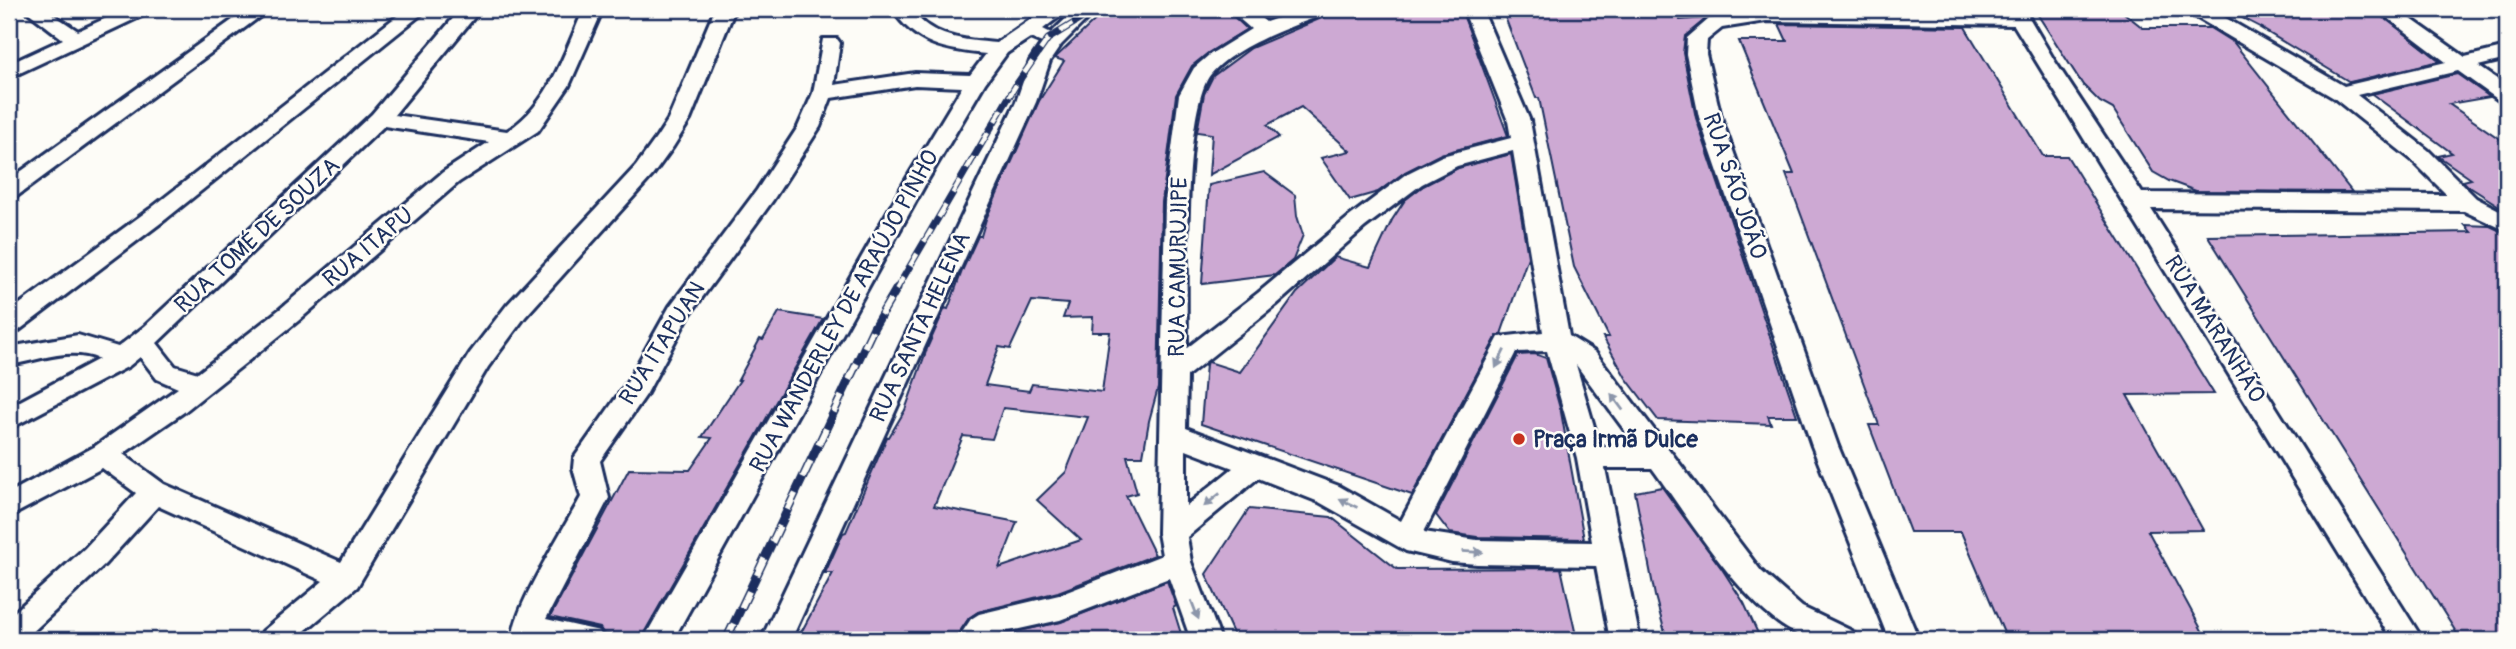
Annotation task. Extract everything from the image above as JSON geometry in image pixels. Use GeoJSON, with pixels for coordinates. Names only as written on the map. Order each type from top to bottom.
{"type":"FeatureCollection","features":[{"type":"Feature","properties":{"kind":"street"},"geometry":{"type":"LineString","coordinates":[[33,9],[75,38]]}},
{"type":"Feature","properties":{"kind":"street"},"geometry":{"type":"LineString","coordinates":[[9,72],[75,38],[141,9]]}},
{"type":"Feature","properties":{"kind":"street"},"geometry":{"type":"LineString","coordinates":[[9,191],[260,9]]}},
{"type":"Feature","properties":{"kind":"street"},"geometry":{"type":"LineString","coordinates":[[9,325],[158,214],[418,9]]}},
{"type":"Feature","properties":{"kind":"street","name":"RUA TOMÉ DE SOUZA"},"geometry":{"type":"LineString","coordinates":[[9,419],[120,359],[143,342],[379,119],[471,9]]}},
{"type":"Feature","properties":{"kind":"street","name":"RUA ITAPU"},"geometry":{"type":"LineString","coordinates":[[9,506],[103,454],[202,383],[289,315],[451,177],[512,139],[540,116],[567,69],[593,9]]}},
{"type":"Feature","properties":{"kind":"street"},"geometry":{"type":"LineString","coordinates":[[273,640],[347,578],[479,360],[516,311],[644,171],[665,142],[679,120],[725,9]]}},
{"type":"Feature","properties":{"kind":"street"},"geometry":{"type":"LineString","coordinates":[[902,9],[912,22],[939,40],[952,45],[1000,49]]}},
{"type":"Feature","properties":{"kind":"street","name":"RUA WANDERLEY DE ARAÚJO PINHO"},"geometry":{"type":"LineString","coordinates":[[658,640],[915,183],[976,81],[1000,49],[1059,9]]}},
{"type":"Feature","properties":{"kind":"street","name":"RUA SANTA HELENA"},"geometry":{"type":"LineString","coordinates":[[776,640],[1026,102],[1040,61],[1054,41],[1087,9]]}},
{"type":"Feature","properties":{"kind":"street"},"geometry":{"type":"LineString","coordinates":[[1237,9],[1264,30]]}},
{"type":"Feature","properties":{"kind":"street","name":"RUA CAMURUJIPE"},"geometry":{"type":"LineString","coordinates":[[1206,640],[1177,562],[1172,533],[1176,202],[1189,95],[1201,72],[1216,59],[1264,30],[1321,9]]}},
{"type":"Feature","properties":{"kind":"street"},"geometry":{"type":"LineString","coordinates":[[2196,9],[2341,93],[2420,155],[2468,203],[2507,223]]}},
{"type":"Feature","properties":{"kind":"street"},"geometry":{"type":"LineString","coordinates":[[2385,9],[2507,96]]}},
{"type":"Feature","properties":{"kind":"street"},"geometry":{"type":"LineString","coordinates":[[1478,12],[1512,102],[1523,142],[1557,341],[1590,458],[1625,640]]}},
{"type":"Feature","properties":{"kind":"street","name":"RUA SÃO JOÃO"},"geometry":{"type":"LineString","coordinates":[[1904,640],[1825,446],[1710,117],[1696,54],[1697,38],[1716,23],[1764,12],[2018,14]]}},
{"type":"Feature","properties":{"kind":"street","name":"RUA MARANHÃO"},"geometry":{"type":"LineString","coordinates":[[2018,14],[2044,60],[2136,201],[2408,640]]}},
{"type":"Feature","properties":{"kind":"street"},"geometry":{"type":"LineString","coordinates":[[1027,29],[1054,41]]}},
{"type":"Feature","properties":{"kind":"street","name":"RUA ITAPUAN"},"geometry":{"type":"LineString","coordinates":[[589,640],[538,631],[528,638],[528,627],[534,610],[595,499],[594,484],[586,469],[587,458],[637,388],[679,312],[765,195],[809,127],[823,93],[830,43]]}},
{"type":"Feature","properties":{"kind":"street"},"geometry":{"type":"LineString","coordinates":[[2341,93],[2507,53]]}},
{"type":"Feature","properties":{"kind":"street"},"geometry":{"type":"LineString","coordinates":[[823,93],[915,79],[976,81]]}},
{"type":"Feature","properties":{"kind":"street"},"geometry":{"type":"LineString","coordinates":[[379,119],[512,139]]}},
{"type":"Feature","properties":{"kind":"street"},"geometry":{"type":"LineString","coordinates":[[1175,371],[1267,299],[1357,222],[1414,179],[1450,161],[1523,142]]}},
{"type":"Feature","properties":{"kind":"street"},"geometry":{"type":"LineString","coordinates":[[2136,201],[2468,203]]}},
{"type":"Feature","properties":{"kind":"street"},"geometry":{"type":"LineString","coordinates":[[1406,539],[1508,342],[1557,341],[1586,359],[1751,580],[1792,615],[1842,640]]}},
{"type":"Feature","properties":{"kind":"street"},"geometry":{"type":"LineString","coordinates":[[143,342],[165,374],[184,382],[202,383]]}},
{"type":"Feature","properties":{"kind":"street"},"geometry":{"type":"LineString","coordinates":[[9,356],[82,344],[93,345],[120,359]]}},
{"type":"Feature","properties":{"kind":"street"},"geometry":{"type":"LineString","coordinates":[[1175,435],[1329,494],[1359,509],[1406,539],[1452,550],[1477,552],[1608,554]]}},
{"type":"Feature","properties":{"kind":"street"},"geometry":{"type":"LineString","coordinates":[[103,454],[154,492],[347,578]]}},
{"type":"Feature","properties":{"kind":"street"},"geometry":{"type":"LineString","coordinates":[[1590,458],[1657,457]]}},
{"type":"Feature","properties":{"kind":"street"},"geometry":{"type":"LineString","coordinates":[[1172,533],[1253,467]]}},
{"type":"Feature","properties":{"kind":"street"},"geometry":{"type":"LineString","coordinates":[[9,635],[95,555],[154,492]]}},
{"type":"Feature","properties":{"kind":"street"},"geometry":{"type":"LineString","coordinates":[[972,640],[981,628],[1010,617],[1060,607],[1177,562]]}},
{"type":"Feature","properties":{"kind":"building"},"geometry":{"type":"Polygon","coordinates":[[[1107,9],[1132,9],[1158,17],[1167,9],[1226,9],[1247,29],[1192,66],[1176,95],[1162,202],[1158,388],[1143,456],[1127,456],[1137,493],[1126,496],[1155,555],[1058,592],[978,612],[969,618],[954,640],[797,640],[833,573],[825,573],[843,533],[846,532],[887,437],[905,410],[928,346],[945,308],[948,309],[962,271],[978,236],[981,236],[986,219],[1039,101],[1064,61],[1055,58],[1107,9]],[[1032,301],[1010,349],[999,347],[985,385],[1029,391],[1032,384],[1102,392],[1110,332],[1092,332],[1093,317],[1063,318],[1068,304],[1032,301]],[[1003,408],[992,439],[963,436],[934,506],[1017,522],[999,568],[1081,540],[1037,500],[1066,472],[1088,417],[1003,408]]]}},
{"type":"Feature","properties":{"kind":"building"},"geometry":{"type":"Polygon","coordinates":[[[1334,9],[1461,9],[1508,136],[1441,154],[1405,172],[1378,192],[1350,200],[1321,158],[1350,151],[1301,107],[1267,125],[1279,137],[1209,175],[1212,134],[1197,132],[1204,94],[1213,76],[1251,48],[1329,15],[1334,9]]]}},
{"type":"Feature","properties":{"kind":"building"},"geometry":{"type":"Polygon","coordinates":[[[1502,9],[1679,9],[1680,20],[1707,18],[1685,36],[1683,53],[1696,118],[1797,416],[1768,416],[1771,424],[1658,420],[1626,378],[1603,337],[1609,337],[1574,267],[1539,98],[1536,98],[1502,9]]]}},
{"type":"Feature","properties":{"kind":"building"},"geometry":{"type":"Polygon","coordinates":[[[2034,9],[2119,9],[2143,28],[2210,28],[2234,43],[2352,192],[2196,191],[2153,172],[2113,109],[2100,102],[2083,85],[2034,9]]]}},
{"type":"Feature","properties":{"kind":"building"},"geometry":{"type":"Polygon","coordinates":[[[2225,9],[2374,9],[2440,61],[2350,82],[2264,29],[2225,9]]]}},
{"type":"Feature","properties":{"kind":"building"},"geometry":{"type":"Polygon","coordinates":[[[1779,24],[1965,27],[2043,156],[2067,156],[2214,394],[2127,395],[2203,530],[2148,531],[2206,638],[2007,640],[1961,532],[1910,532],[1869,425],[1879,425],[1786,174],[1794,174],[1739,41],[1787,41],[1779,24]]]}},
{"type":"Feature","properties":{"kind":"building"},"geometry":{"type":"Polygon","coordinates":[[[2457,74],[2490,97],[2449,104],[2507,144],[2507,211],[2468,186],[2463,181],[2471,179],[2438,156],[2452,153],[2372,94],[2457,74]]]}},
{"type":"Feature","properties":{"kind":"building"},"geometry":{"type":"Polygon","coordinates":[[[1511,154],[1528,257],[1501,334],[1497,336],[1412,495],[1201,424],[1206,364],[1209,362],[1240,372],[1297,293],[1335,257],[1370,267],[1392,220],[1405,200],[1423,186],[1458,168],[1511,154]]]}},
{"type":"Feature","properties":{"kind":"building"},"geometry":{"type":"Polygon","coordinates":[[[1264,172],[1295,195],[1297,216],[1303,235],[1293,260],[1275,275],[1202,284],[1209,185],[1264,172]]]}},
{"type":"Feature","properties":{"kind":"building"},"geometry":{"type":"Polygon","coordinates":[[[2465,225],[2490,226],[2507,234],[2507,640],[2461,640],[2208,236],[2471,232],[2465,225]]]}},
{"type":"Feature","properties":{"kind":"building"},"geometry":{"type":"Polygon","coordinates":[[[779,312],[823,319],[640,640],[603,633],[600,628],[550,617],[629,469],[690,470],[712,438],[702,437],[740,380],[760,339],[763,340],[779,312]]]}},
{"type":"Feature","properties":{"kind":"building","name":"Praça Irmã Dulce"},"geometry":{"type":"Polygon","coordinates":[[[1535,354],[1546,358],[1561,412],[1584,539],[1477,537],[1450,533],[1436,515],[1518,355],[1535,354]]]}},
{"type":"Feature","properties":{"kind":"building"},"geometry":{"type":"Polygon","coordinates":[[[1662,487],[1744,603],[1761,640],[1667,640],[1655,596],[1635,492],[1662,487]]]}},
{"type":"Feature","properties":{"kind":"building"},"geometry":{"type":"Polygon","coordinates":[[[1249,509],[1331,517],[1397,569],[1561,568],[1577,640],[1236,640],[1206,574],[1249,509]]]}},
{"type":"Feature","properties":{"kind":"building"},"geometry":{"type":"Polygon","coordinates":[[[1167,581],[1176,606],[1173,608],[1183,640],[993,640],[997,636],[1061,622],[1167,581]]]}},
{"type":"Feature","properties":{"kind":"railway"},"geometry":{"type":"LineString","coordinates":[[896,290],[1016,85],[1048,39],[1097,9]]}},
{"type":"Feature","properties":{"kind":"railway"},"geometry":{"type":"LineString","coordinates":[[726,640],[874,327],[897,288]]}},
{"type":"Feature","properties":{"kind":"place","name":"Praça Irmã Dulce"},"geometry":{"type":"Point","coordinates":[1519,439]}}]}
